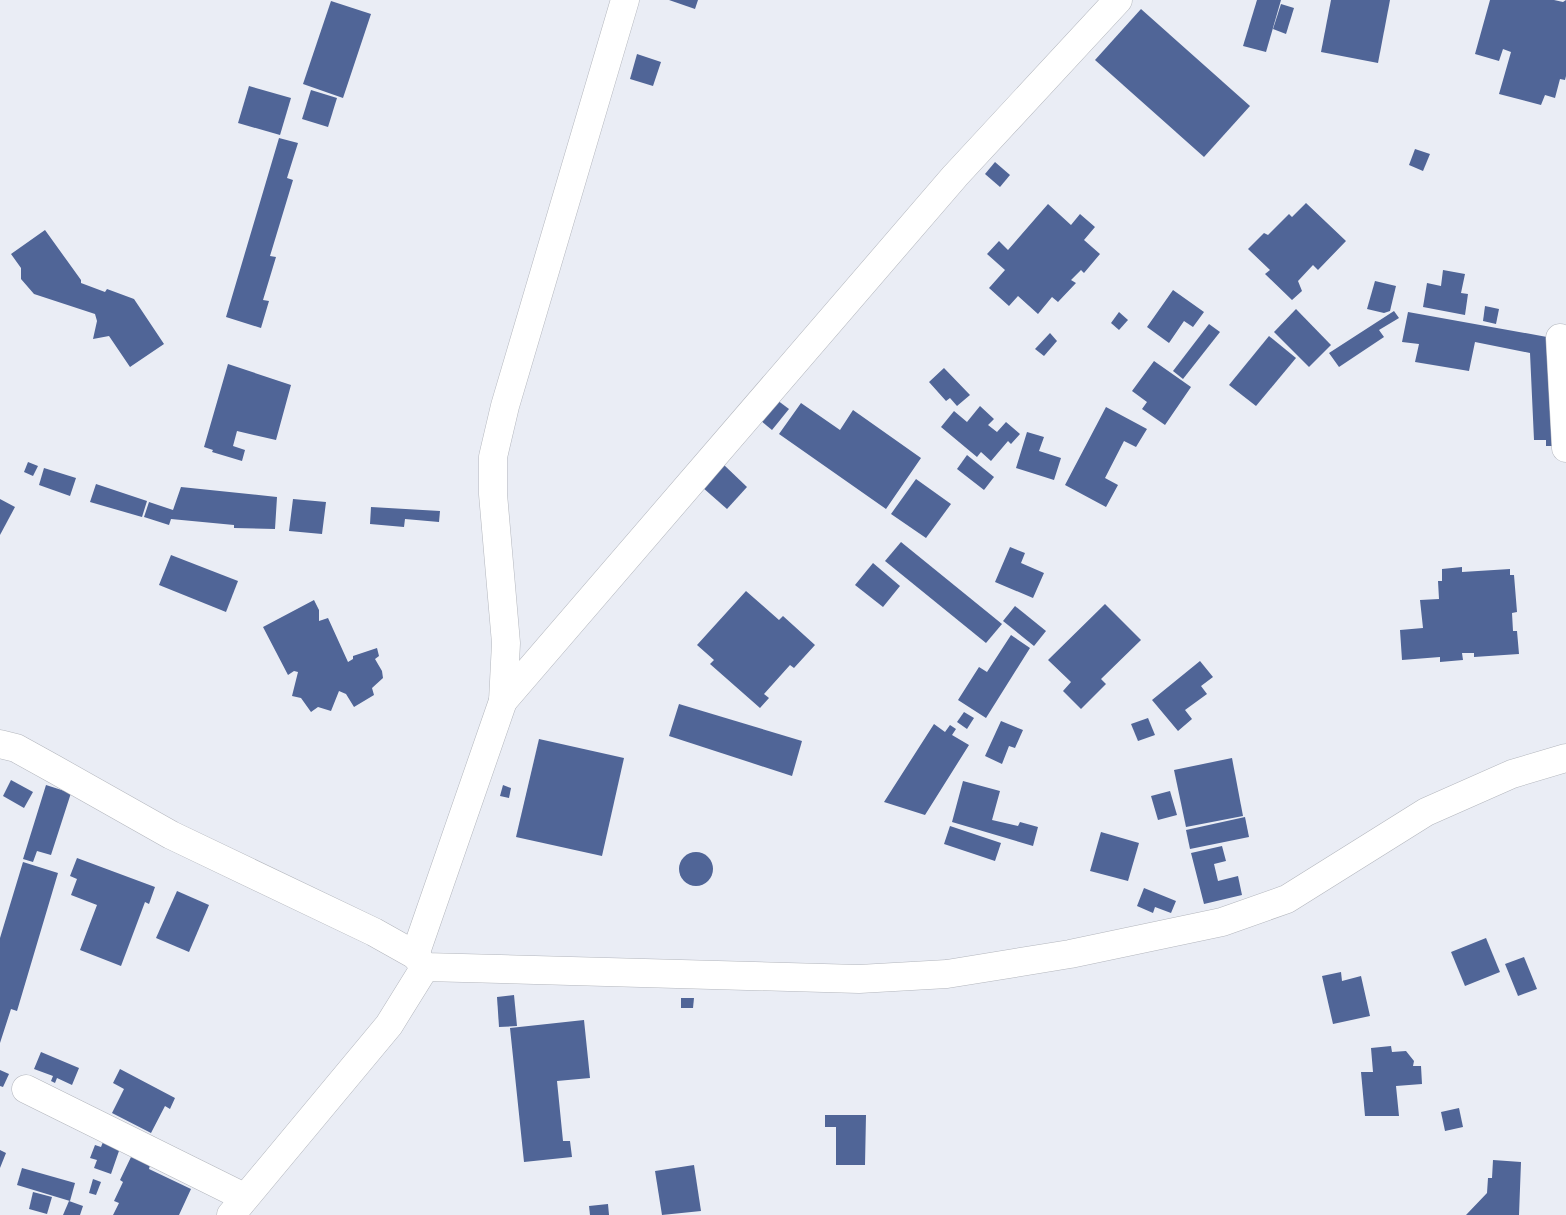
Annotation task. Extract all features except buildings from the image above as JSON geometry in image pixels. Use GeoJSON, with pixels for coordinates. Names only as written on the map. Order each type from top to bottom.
{"type":"FeatureCollection","features":[{"type":"Feature","properties":{"kind":"street"},"geometry":{"type":"LineString","coordinates":[[26,1089],[237,1206],[389,1025],[420,961],[503,701],[506,643],[493,494],[493,456],[505,406],[625,0]]}},
{"type":"Feature","properties":{"kind":"street"},"geometry":{"type":"LineString","coordinates":[[503,701],[955,176],[1118,0]]}},
{"type":"Feature","properties":{"kind":"street"},"geometry":{"type":"LineString","coordinates":[[1560,338],[1566,448]]}},
{"type":"Feature","properties":{"kind":"street"},"geometry":{"type":"LineString","coordinates":[[0,744],[31,757],[171,835],[374,932],[420,961],[859,979],[947,974],[1070,954],[1222,922],[1287,899],[1426,812],[1512,774],[1566,758]]}}]}
